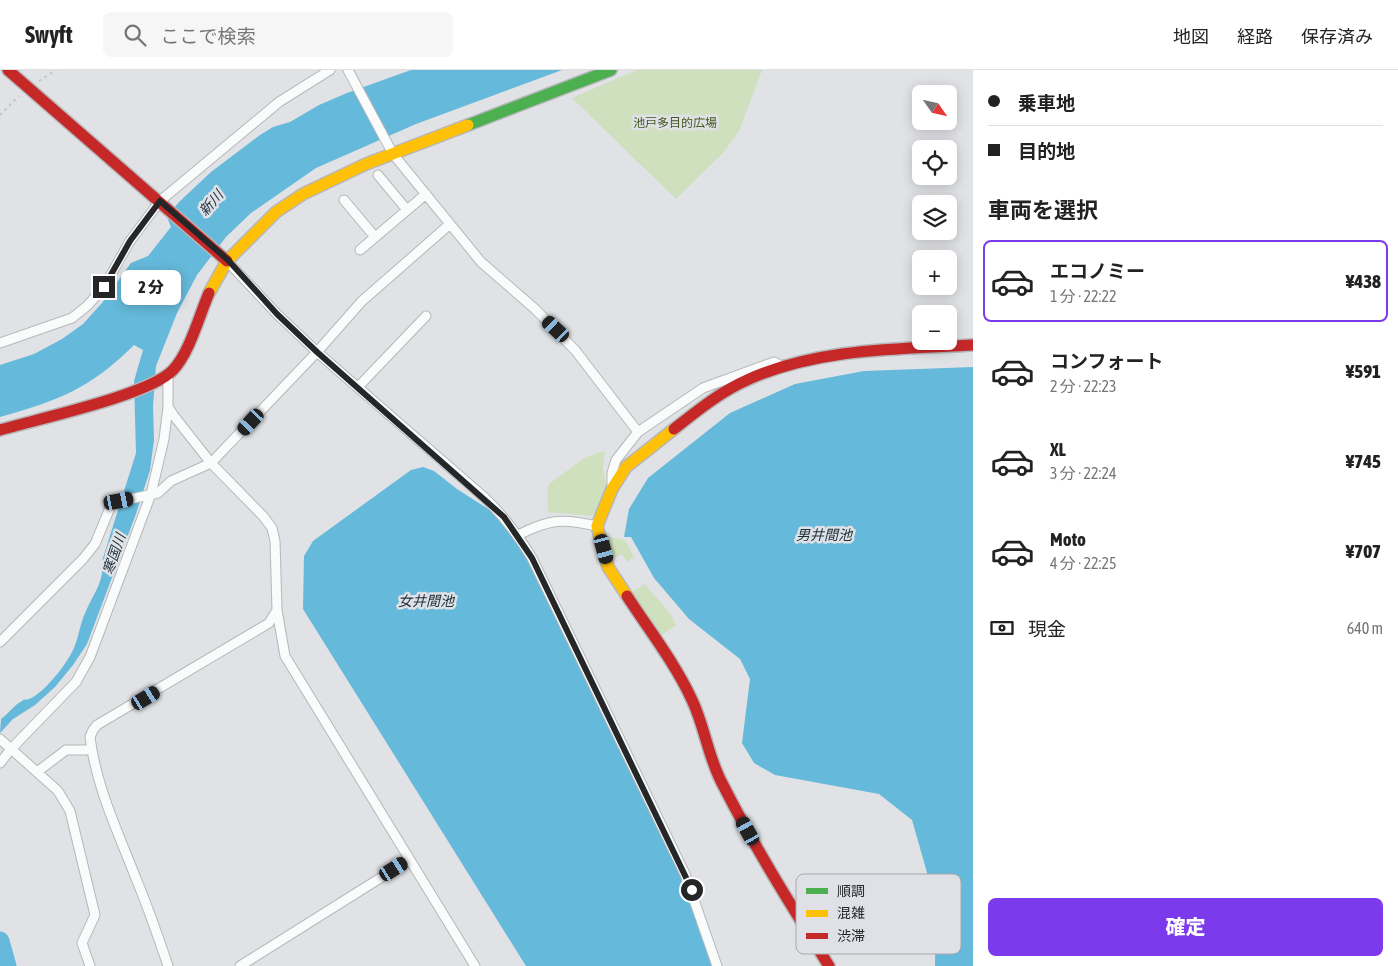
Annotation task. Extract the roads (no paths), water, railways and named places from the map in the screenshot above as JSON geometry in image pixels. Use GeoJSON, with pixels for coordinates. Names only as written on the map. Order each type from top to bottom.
{"type":"FeatureCollection","features":[{"type":"Feature","properties":{"kind":"street"},"geometry":{"type":"LineString","coordinates":[[8,70],[225,258],[277,314],[317,352],[485,498],[504,517],[532,558],[685,874],[717,966]]}},
{"type":"Feature","properties":{"kind":"street"},"geometry":{"type":"LineString","coordinates":[[0,343],[72,318],[87,306],[104,287],[130,241],[163,203],[279,102],[330,70]]}},
{"type":"Feature","properties":{"kind":"street"},"geometry":{"type":"LineString","coordinates":[[0,430],[134,391],[164,377],[174,369],[186,349],[225,258],[276,212],[303,194],[391,152],[611,70]]}},
{"type":"Feature","properties":{"kind":"street"},"geometry":{"type":"LineString","coordinates":[[350,74],[391,152],[480,262],[542,316],[575,350],[638,432]]}},
{"type":"Feature","properties":{"kind":"street"},"geometry":{"type":"LineString","coordinates":[[378,175],[407,210]]}},
{"type":"Feature","properties":{"kind":"street"},"geometry":{"type":"LineString","coordinates":[[360,250],[426,194]]}},
{"type":"Feature","properties":{"kind":"street"},"geometry":{"type":"LineString","coordinates":[[344,200],[375,237]]}},
{"type":"Feature","properties":{"kind":"street"},"geometry":{"type":"LineString","coordinates":[[0,642],[83,559],[94,544],[112,503],[158,493],[172,481],[211,464],[317,352],[362,300],[450,224]]}},
{"type":"Feature","properties":{"kind":"street"},"geometry":{"type":"LineString","coordinates":[[358,387],[426,316]]}},
{"type":"Feature","properties":{"kind":"street"},"geometry":{"type":"LineString","coordinates":[[796,914],[774,879],[722,784],[710,758],[693,702],[683,682],[608,566],[597,526],[612,489],[626,467],[710,401],[747,380],[783,367],[827,356],[897,349],[973,345]]}},
{"type":"Feature","properties":{"kind":"street"},"geometry":{"type":"LineString","coordinates":[[612,489],[612,473],[616,460],[638,432],[703,388],[774,362],[783,367]]}},
{"type":"Feature","properties":{"kind":"street"},"geometry":{"type":"LineString","coordinates":[[0,764],[6,744],[76,682],[90,657],[148,495],[164,439],[168,406],[164,377]]}},
{"type":"Feature","properties":{"kind":"street"},"geometry":{"type":"LineString","coordinates":[[168,406],[211,464],[264,516],[272,528],[275,541],[277,610],[285,656],[475,966]]}},
{"type":"Feature","properties":{"kind":"street"},"geometry":{"type":"LineString","coordinates":[[518,535],[537,525],[560,520],[597,526]]}},
{"type":"Feature","properties":{"kind":"street"},"geometry":{"type":"LineString","coordinates":[[168,966],[135,875],[107,809],[90,737],[97,725],[269,623],[277,610]]}},
{"type":"Feature","properties":{"kind":"street"},"geometry":{"type":"LineString","coordinates":[[6,744],[58,791],[70,811],[95,915],[82,942],[90,966]]}},
{"type":"Feature","properties":{"kind":"street"},"geometry":{"type":"LineString","coordinates":[[37,772],[66,750],[92,750]]}},
{"type":"Feature","properties":{"kind":"street"},"geometry":{"type":"LineString","coordinates":[[240,966],[410,860]]}},
{"type":"Feature","properties":{"kind":"street"},"geometry":{"type":"LineString","coordinates":[[821,954],[829,966]]}},
{"type":"Feature","properties":{"kind":"water","name":"新川"},"geometry":{"type":"Polygon","coordinates":[[[411,70],[562,70],[416,124],[316,168],[251,213],[226,237],[197,275],[177,313],[156,366],[153,406],[154,440],[150,470],[136,514],[87,644],[55,687],[35,705],[13,719],[0,733],[1,719],[19,703],[40,692],[53,680],[68,659],[74,649],[84,616],[98,587],[102,575],[102,561],[136,453],[134,381],[143,350],[134,345],[103,372],[73,391],[57,399],[0,417],[0,365],[34,354],[62,339],[83,324],[102,303],[131,263],[148,256],[171,227],[167,217],[179,202],[211,172],[260,135],[273,127],[290,122],[319,105],[411,70]]]}},
{"type":"Feature","properties":{"kind":"water","name":"男井間池"},"geometry":{"type":"Polygon","coordinates":[[[973,367],[973,966],[935,966],[935,954],[961,954],[961,874],[927,874],[912,820],[879,794],[775,775],[754,763],[742,743],[750,679],[740,659],[689,619],[654,578],[631,537],[624,537],[629,509],[648,478],[730,413],[795,384],[864,371],[973,367]]]}},
{"type":"Feature","properties":{"kind":"water","name":"女井間池"},"geometry":{"type":"Polygon","coordinates":[[[423,467],[434,471],[457,489],[496,514],[518,541],[681,872],[714,966],[526,966],[303,609],[304,556],[313,541],[411,470],[423,467]]]}},
{"type":"Feature","properties":{"kind":"waterway","name":"寒国川"},"geometry":{"type":"LineString","coordinates":[[0,941],[7,966]]}},
{"type":"Feature","properties":{"kind":"park label","name":"池戸多目的広場"},"geometry":{"type":"Point","coordinates":[675,123]}}]}
